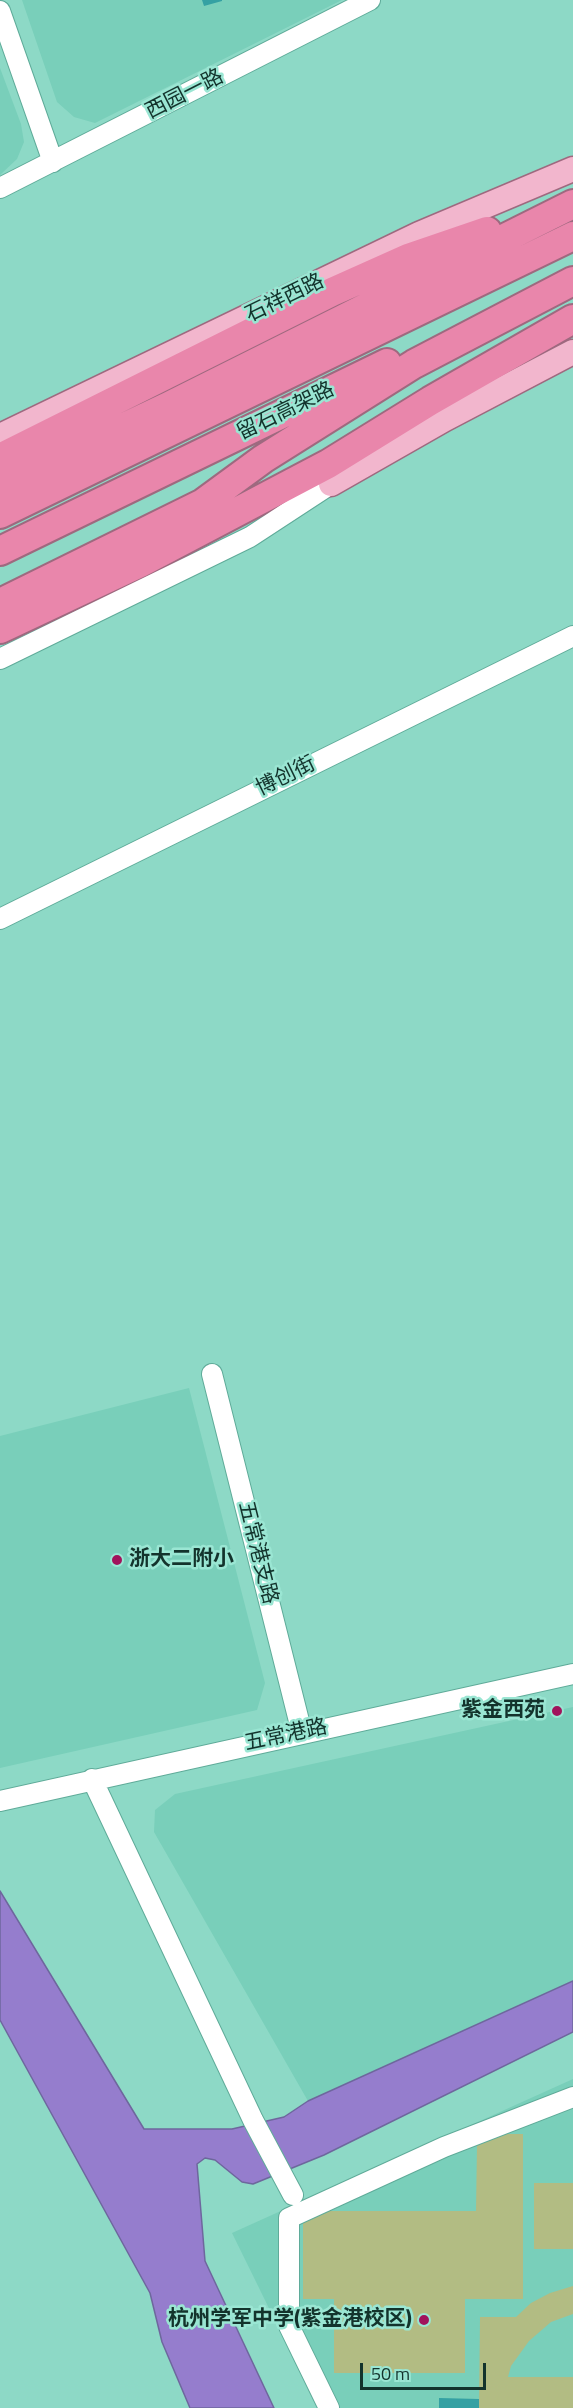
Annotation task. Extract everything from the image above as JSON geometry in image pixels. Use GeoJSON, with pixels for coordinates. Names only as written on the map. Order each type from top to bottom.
{"type":"FeatureCollection","features":[{"type":"Feature","properties":{"kind":"highway"},"geometry":{"type":"LineString","coordinates":[[0,458],[332,292],[408,258],[573,199]]}},
{"type":"Feature","properties":{"kind":"highway"},"geometry":{"type":"LineString","coordinates":[[0,486],[169,406],[573,204]]}},
{"type":"Feature","properties":{"kind":"highway","name":"留石高架路"},"geometry":{"type":"LineString","coordinates":[[0,514],[573,236]]}},
{"type":"Feature","properties":{"kind":"highway","name":"留石高架路"},"geometry":{"type":"LineString","coordinates":[[0,551],[573,273]]}},
{"type":"Feature","properties":{"kind":"highway"},"geometry":{"type":"LineString","coordinates":[[0,603],[203,503],[263,459],[414,364],[573,281]]}},
{"type":"Feature","properties":{"kind":"highway"},"geometry":{"type":"LineString","coordinates":[[0,629],[140,563],[328,464],[430,401],[573,320]]}},
{"type":"Feature","properties":{"kind":"highway"},"geometry":{"type":"LineString","coordinates":[[140,563],[331,484]]}},
{"type":"Feature","properties":{"kind":"main road","name":"石祥西路"},"geometry":{"type":"LineString","coordinates":[[0,436],[419,234],[573,169]]}},
{"type":"Feature","properties":{"kind":"main road"},"geometry":{"type":"LineString","coordinates":[[331,484],[445,419],[573,352]]}},
{"type":"Feature","properties":{"kind":"street","name":"西园一路"},"geometry":{"type":"LineString","coordinates":[[0,188],[370,0]]}},
{"type":"Feature","properties":{"kind":"street"},"geometry":{"type":"LineString","coordinates":[[0,11],[53,162]]}},
{"type":"Feature","properties":{"kind":"street"},"geometry":{"type":"LineString","coordinates":[[0,659],[250,537],[331,484]]}},
{"type":"Feature","properties":{"kind":"street","name":"博创街"},"geometry":{"type":"LineString","coordinates":[[0,919],[573,636]]}},
{"type":"Feature","properties":{"kind":"street","name":"五常港支路"},"geometry":{"type":"LineString","coordinates":[[212,1374],[302,1733]]}},
{"type":"Feature","properties":{"kind":"street","name":"五常港路"},"geometry":{"type":"LineString","coordinates":[[0,1801],[573,1674]]}},
{"type":"Feature","properties":{"kind":"street"},"geometry":{"type":"LineString","coordinates":[[92,1779],[253,2120],[293,2195]]}},
{"type":"Feature","properties":{"kind":"street"},"geometry":{"type":"LineString","coordinates":[[329,2408],[288,2326],[289,2218],[444,2147],[571,2104]]}},
{"type":"Feature","properties":{"kind":"shaded area"},"geometry":{"type":"Polygon","coordinates":[[[22,0],[342,0],[95,123],[74,117],[57,102],[22,0]]]}},
{"type":"Feature","properties":{"kind":"shaded area"},"geometry":{"type":"Polygon","coordinates":[[[0,68],[21,124],[24,142],[17,159],[0,175],[0,68]]]}},
{"type":"Feature","properties":{"kind":"shaded area","name":"浙大二附小"},"geometry":{"type":"Polygon","coordinates":[[[189,1388],[265,1683],[257,1710],[0,1768],[0,1436],[189,1388]]]}},
{"type":"Feature","properties":{"kind":"shaded area"},"geometry":{"type":"Polygon","coordinates":[[[573,1707],[573,1981],[308,2101],[154,1832],[155,1810],[175,1794],[573,1707]]]}},
{"type":"Feature","properties":{"kind":"shaded area"},"geometry":{"type":"Polygon","coordinates":[[[0,1891],[144,2129],[232,2129],[284,2117],[308,2101],[573,1981],[573,2032],[324,2155],[253,2184],[242,2182],[215,2160],[205,2158],[197,2164],[205,2261],[274,2408],[190,2408],[162,2342],[150,2293],[0,2020],[0,1891]]]}},
{"type":"Feature","properties":{"kind":"shaded area","name":"杭州学军中学(紫金港校区)"},"geometry":{"type":"Polygon","coordinates":[[[573,2079],[573,2408],[318,2408],[232,2233],[573,2079]]]}},
{"type":"Feature","properties":{"kind":"shaded area"},"geometry":{"type":"Polygon","coordinates":[[[498,2134],[523,2134],[523,2299],[465,2299],[465,2373],[334,2373],[334,2299],[303,2299],[303,2223],[325,2211],[476,2211],[477,2145],[498,2134]]]}},
{"type":"Feature","properties":{"kind":"shaded area"},"geometry":{"type":"Polygon","coordinates":[[[534,2183],[573,2183],[573,2249],[534,2249],[534,2183]]]}},
{"type":"Feature","properties":{"kind":"shaded area"},"geometry":{"type":"Polygon","coordinates":[[[573,2286],[573,2314],[551,2322],[529,2341],[511,2366],[508,2377],[573,2377],[573,2408],[479,2408],[480,2317],[516,2317],[531,2303],[550,2293],[573,2286]]]}},
{"type":"Feature","properties":{"kind":"building"},"geometry":{"type":"Polygon","coordinates":[[[202,0],[222,0],[222,1],[204,6],[202,0]]]}},
{"type":"Feature","properties":{"kind":"building"},"geometry":{"type":"Polygon","coordinates":[[[439,2398],[479,2399],[479,2408],[439,2408],[439,2398]]]}},
{"type":"Feature","properties":{"kind":"place","name":"浙大二附小"},"geometry":{"type":"Point","coordinates":[117,1560]}},
{"type":"Feature","properties":{"kind":"place","name":"紫金西苑"},"geometry":{"type":"Point","coordinates":[557,1711]}},
{"type":"Feature","properties":{"kind":"place","name":"杭州学军中学(紫金港校区)"},"geometry":{"type":"Point","coordinates":[424,2320]}}]}
